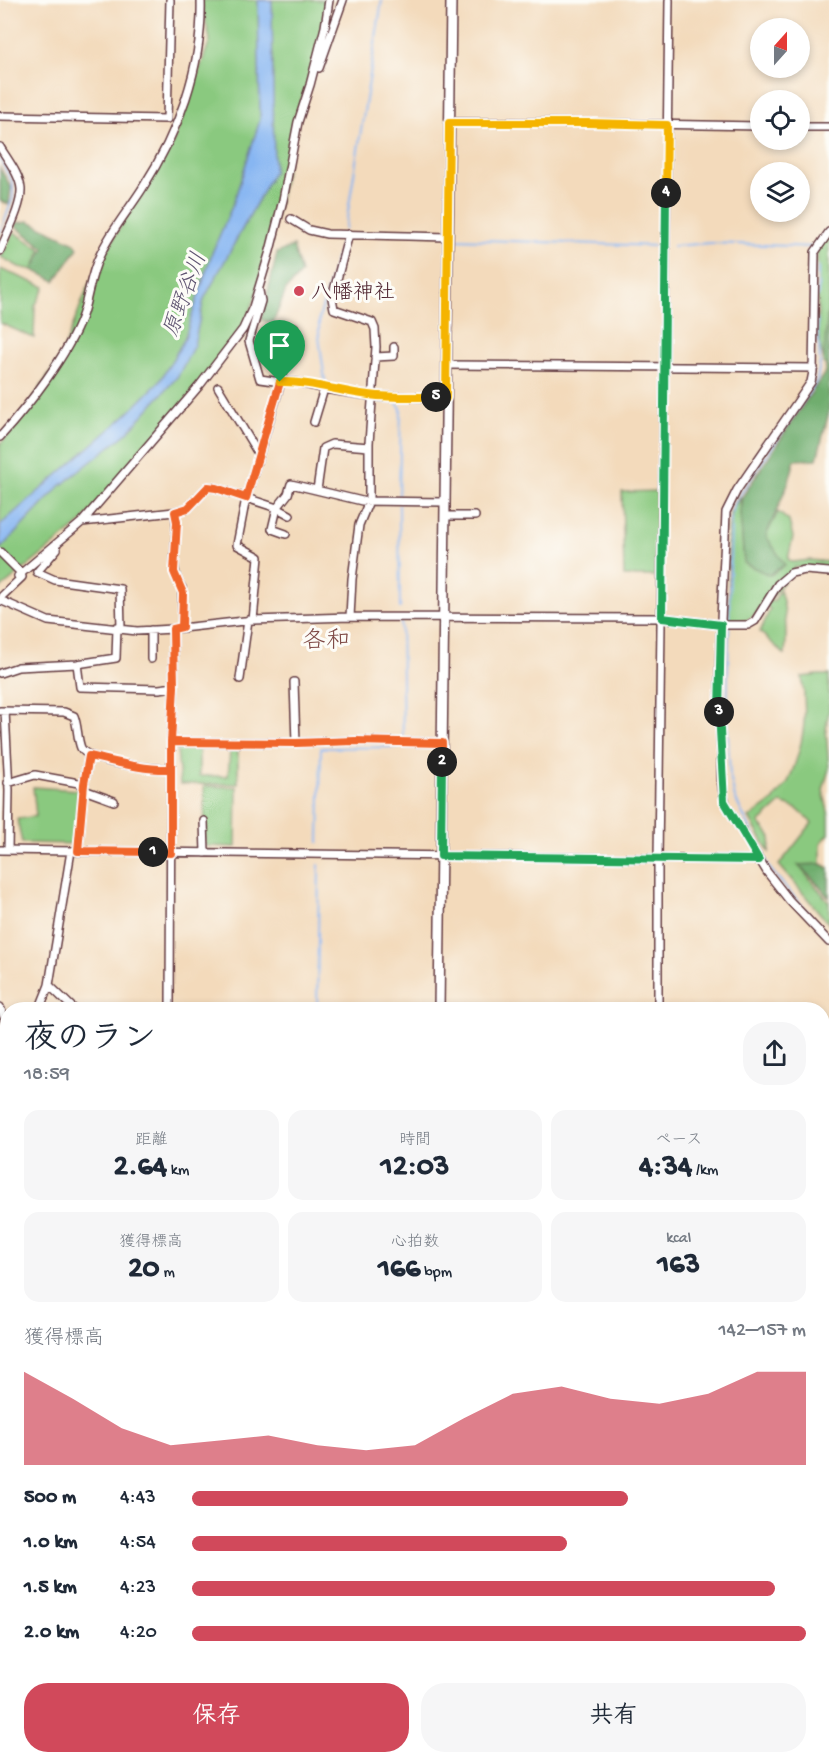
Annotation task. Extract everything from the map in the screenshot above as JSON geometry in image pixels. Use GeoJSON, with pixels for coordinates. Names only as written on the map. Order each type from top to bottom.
{"type":"FeatureCollection","features":[{"type":"Feature","properties":{"kind":"street"},"geometry":{"type":"LineString","coordinates":[[0,116],[167,119],[170,0]]}},
{"type":"Feature","properties":{"kind":"street"},"geometry":{"type":"LineString","coordinates":[[0,437],[40,387],[68,343],[82,315],[88,286],[99,255],[144,186],[178,119],[193,78],[199,51],[201,0]]}},
{"type":"Feature","properties":{"kind":"street"},"geometry":{"type":"LineString","coordinates":[[0,591],[18,570],[60,541],[82,522],[231,347],[243,329],[259,289],[283,200],[298,123],[325,27],[329,0]]}},
{"type":"Feature","properties":{"kind":"street"},"geometry":{"type":"LineString","coordinates":[[307,95],[316,77],[344,0]]}},
{"type":"Feature","properties":{"kind":"street"},"geometry":{"type":"LineString","coordinates":[[439,1002],[451,0]]}},
{"type":"Feature","properties":{"kind":"street"},"geometry":{"type":"LineString","coordinates":[[658,1002],[669,0]]}},
{"type":"Feature","properties":{"kind":"street"},"geometry":{"type":"LineString","coordinates":[[449,123],[750,126]]}},
{"type":"Feature","properties":{"kind":"street"},"geometry":{"type":"LineString","coordinates":[[810,127],[829,127]]}},
{"type":"Feature","properties":{"kind":"street"},"geometry":{"type":"LineString","coordinates":[[0,147],[21,189],[18,206],[0,251]]}},
{"type":"Feature","properties":{"kind":"street"},"geometry":{"type":"LineString","coordinates":[[291,219],[309,230],[349,234],[448,237]]}},
{"type":"Feature","properties":{"kind":"street"},"geometry":{"type":"LineString","coordinates":[[829,232],[815,252],[814,368],[811,382],[731,500],[726,512],[719,711],[724,801],[759,860],[789,900],[829,942]]}},
{"type":"Feature","properties":{"kind":"street"},"geometry":{"type":"LineString","coordinates":[[349,234],[332,304],[334,309],[372,322],[375,329],[369,447],[369,501],[359,525],[350,616]]}},
{"type":"Feature","properties":{"kind":"street"},"geometry":{"type":"LineString","coordinates":[[259,289],[261,301],[249,341],[260,379],[297,382],[324,389],[371,396],[446,398]]}},
{"type":"Feature","properties":{"kind":"street"},"geometry":{"type":"LineString","coordinates":[[240,679],[259,557],[237,545],[246,498],[294,327]]}},
{"type":"Feature","properties":{"kind":"street"},"geometry":{"type":"LineString","coordinates":[[375,357],[394,356],[394,347]]}},
{"type":"Feature","properties":{"kind":"street"},"geometry":{"type":"LineString","coordinates":[[446,365],[814,368]]}},
{"type":"Feature","properties":{"kind":"street"},"geometry":{"type":"LineString","coordinates":[[218,387],[259,455]]}},
{"type":"Feature","properties":{"kind":"street"},"geometry":{"type":"LineString","coordinates":[[314,422],[324,389]]}},
{"type":"Feature","properties":{"kind":"street"},"geometry":{"type":"LineString","coordinates":[[316,490],[323,448],[332,444],[369,447]]}},
{"type":"Feature","properties":{"kind":"street"},"geometry":{"type":"LineString","coordinates":[[286,534],[272,529],[277,508],[288,494],[291,484],[369,501],[445,502]]}},
{"type":"Feature","properties":{"kind":"street"},"geometry":{"type":"LineString","coordinates":[[82,522],[175,512],[188,508],[208,487],[277,508],[290,515]]}},
{"type":"Feature","properties":{"kind":"street"},"geometry":{"type":"LineString","coordinates":[[175,512],[177,522],[174,572],[183,593],[182,627]]}},
{"type":"Feature","properties":{"kind":"street"},"geometry":{"type":"LineString","coordinates":[[444,516],[475,516]]}},
{"type":"Feature","properties":{"kind":"street"},"geometry":{"type":"LineString","coordinates":[[0,672],[18,668],[77,664],[116,658],[120,590],[55,580],[37,572],[60,545],[60,541]]}},
{"type":"Feature","properties":{"kind":"street"},"geometry":{"type":"LineString","coordinates":[[0,552],[22,577],[0,600],[48,621],[119,627],[137,631],[251,620],[350,616],[662,618],[721,625],[747,625],[755,621],[778,584],[791,573],[805,570],[829,572]]}},
{"type":"Feature","properties":{"kind":"street"},"geometry":{"type":"LineString","coordinates":[[170,1002],[173,629]]}},
{"type":"Feature","properties":{"kind":"street"},"geometry":{"type":"LineString","coordinates":[[151,659],[152,630]]}},
{"type":"Feature","properties":{"kind":"street"},"geometry":{"type":"LineString","coordinates":[[77,664],[80,687],[159,689],[174,687]]}},
{"type":"Feature","properties":{"kind":"street"},"geometry":{"type":"LineString","coordinates":[[294,682],[296,743]]}},
{"type":"Feature","properties":{"kind":"street"},"geometry":{"type":"LineString","coordinates":[[8,850],[8,783],[2,711],[64,712],[74,716],[82,749],[89,756],[137,766],[171,769]]}},
{"type":"Feature","properties":{"kind":"street"},"geometry":{"type":"LineString","coordinates":[[171,742],[442,743]]}},
{"type":"Feature","properties":{"kind":"street"},"geometry":{"type":"LineString","coordinates":[[42,1002],[49,985],[89,756]]}},
{"type":"Feature","properties":{"kind":"street"},"geometry":{"type":"LineString","coordinates":[[8,783],[35,775],[84,787],[114,801]]}},
{"type":"Feature","properties":{"kind":"street"},"geometry":{"type":"LineString","coordinates":[[204,820],[205,853]]}},
{"type":"Feature","properties":{"kind":"street"},"geometry":{"type":"LineString","coordinates":[[0,850],[759,860]]}},
{"type":"Feature","properties":{"kind":"street"},"geometry":{"type":"LineString","coordinates":[[49,985],[67,1002]]}},
{"type":"Feature","properties":{"kind":"green space"},"geometry":{"type":"Polygon","coordinates":[[[201,0],[326,0],[323,34],[298,111],[260,285],[246,322],[224,356],[82,522],[0,589],[0,444],[13,430],[62,354],[88,286],[136,198],[173,143],[210,40],[201,0]]]}},
{"type":"Feature","properties":{"kind":"green space"},"geometry":{"type":"Polygon","coordinates":[[[0,168],[11,187],[9,204],[0,201],[0,168]]]}},
{"type":"Feature","properties":{"kind":"green space"},"geometry":{"type":"Polygon","coordinates":[[[29,221],[75,243],[78,248],[55,281],[33,270],[44,248],[15,226],[17,223],[29,221]]]}},
{"type":"Feature","properties":{"kind":"green space"},"geometry":{"type":"Polygon","coordinates":[[[14,232],[41,249],[33,270],[19,267],[1,257],[14,232]]]}},
{"type":"Feature","properties":{"kind":"green space"},"geometry":{"type":"Polygon","coordinates":[[[829,232],[826,366],[818,329],[817,249],[829,232]]]}},
{"type":"Feature","properties":{"kind":"green space"},"geometry":{"type":"Polygon","coordinates":[[[293,246],[301,273],[286,290],[273,323],[261,320],[277,253],[293,246]]]}},
{"type":"Feature","properties":{"kind":"green space"},"geometry":{"type":"Polygon","coordinates":[[[0,269],[45,287],[35,306],[34,338],[0,323],[0,269]]]}},
{"type":"Feature","properties":{"kind":"green space"},"geometry":{"type":"Polygon","coordinates":[[[829,297],[829,412],[817,459],[795,460],[789,481],[766,536],[785,565],[769,575],[744,563],[740,513],[742,497],[824,374],[829,297]]]}},
{"type":"Feature","properties":{"kind":"green space"},"geometry":{"type":"Polygon","coordinates":[[[657,491],[655,576],[624,576],[622,492],[657,491]]]}},
{"type":"Feature","properties":{"kind":"green space"},"geometry":{"type":"Polygon","coordinates":[[[740,497],[744,563],[771,575],[783,566],[765,537],[778,512],[789,521],[793,537],[788,559],[792,562],[810,560],[829,562],[829,569],[795,567],[768,602],[774,601],[780,590],[786,622],[785,655],[760,632],[770,609],[763,603],[750,619],[729,620],[728,534],[730,512],[740,497]]]}},
{"type":"Feature","properties":{"kind":"green space"},"geometry":{"type":"Polygon","coordinates":[[[829,675],[829,709],[826,729],[829,769],[823,790],[829,816],[829,834],[821,843],[821,864],[799,866],[829,902],[829,924],[779,865],[812,823],[797,809],[781,803],[759,823],[771,837],[769,852],[749,818],[774,800],[788,782],[798,755],[803,730],[805,705],[802,677],[829,675]]]}},
{"type":"Feature","properties":{"kind":"green space"},"geometry":{"type":"Polygon","coordinates":[[[177,749],[199,749],[199,776],[228,776],[230,750],[238,751],[238,784],[180,784],[177,749]]]}},
{"type":"Feature","properties":{"kind":"green space"},"geometry":{"type":"Polygon","coordinates":[[[204,786],[237,787],[236,847],[205,846],[204,786]]]}},
{"type":"Feature","properties":{"kind":"green space"},"geometry":{"type":"Polygon","coordinates":[[[33,787],[78,790],[77,844],[22,843],[17,819],[36,816],[33,787]]]}},
{"type":"Feature","properties":{"kind":"green space"},"geometry":{"type":"Polygon","coordinates":[[[822,864],[829,868],[829,898],[798,865],[822,864]]]}},
{"type":"Feature","properties":{"kind":"water"},"geometry":{"type":"Polygon","coordinates":[[[258,0],[272,0],[274,171],[204,299],[194,345],[178,376],[127,433],[59,487],[0,549],[0,525],[126,415],[160,381],[184,340],[212,253],[233,204],[260,120],[258,0]]]}},
{"type":"Feature","properties":{"kind":"waterway"},"geometry":{"type":"LineString","coordinates":[[345,230],[382,0]]}},
{"type":"Feature","properties":{"kind":"waterway"},"geometry":{"type":"LineString","coordinates":[[0,159],[13,183],[13,198],[0,233]]}},
{"type":"Feature","properties":{"kind":"waterway"},"geometry":{"type":"LineString","coordinates":[[325,381],[319,319],[342,239]]}},
{"type":"Feature","properties":{"kind":"waterway"},"geometry":{"type":"LineString","coordinates":[[456,239],[657,246]]}},
{"type":"Feature","properties":{"kind":"waterway"},"geometry":{"type":"LineString","coordinates":[[673,246],[710,243],[814,247]]}},
{"type":"Feature","properties":{"kind":"waterway"},"geometry":{"type":"LineString","coordinates":[[818,265],[818,296]]}},
{"type":"Feature","properties":{"kind":"waterway"},"geometry":{"type":"LineString","coordinates":[[817,319],[820,362],[817,380],[733,505],[727,718],[730,776],[735,798],[769,868],[829,937]]}},
{"type":"Feature","properties":{"kind":"waterway"},"geometry":{"type":"LineString","coordinates":[[343,395],[368,400]]}},
{"type":"Feature","properties":{"kind":"waterway"},"geometry":{"type":"LineString","coordinates":[[376,401],[396,402],[401,408],[399,495]]}},
{"type":"Feature","properties":{"kind":"waterway"},"geometry":{"type":"LineString","coordinates":[[399,505],[400,608]]}},
{"type":"Feature","properties":{"kind":"waterway"},"geometry":{"type":"LineString","coordinates":[[401,621],[403,739]]}},
{"type":"Feature","properties":{"kind":"waterway"},"geometry":{"type":"LineString","coordinates":[[319,842],[321,748],[399,747]]}},
{"type":"Feature","properties":{"kind":"waterway"},"geometry":{"type":"LineString","coordinates":[[317,1002],[319,865]]}},
{"type":"Feature","properties":{"kind":"place","name":"八幡神社"},"geometry":{"type":"Point","coordinates":[299,291]}},
{"type":"Feature","properties":{"kind":"district","name":"各和"},"geometry":{"type":"Point","coordinates":[326,639]}},
{"type":"Feature","properties":{"kind":"route"},"geometry":{"type":"LineString","coordinates":[[280,382],[246,498],[208,487],[188,508],[175,512],[177,522],[174,572],[183,593],[182,627],[173,629],[174,703],[171,742],[171,769],[171,853],[78,851],[89,756],[137,766],[171,769],[171,742],[355,741],[442,743],[441,856],[759,860],[724,801],[719,711],[721,625],[662,618],[667,125],[449,123],[446,398],[371,396],[324,389],[297,382],[280,382]]}},
{"type":"Feature","properties":{"kind":"water label","name":"原野谷川"},"geometry":{"type":"Point","coordinates":[183,294]}}]}
